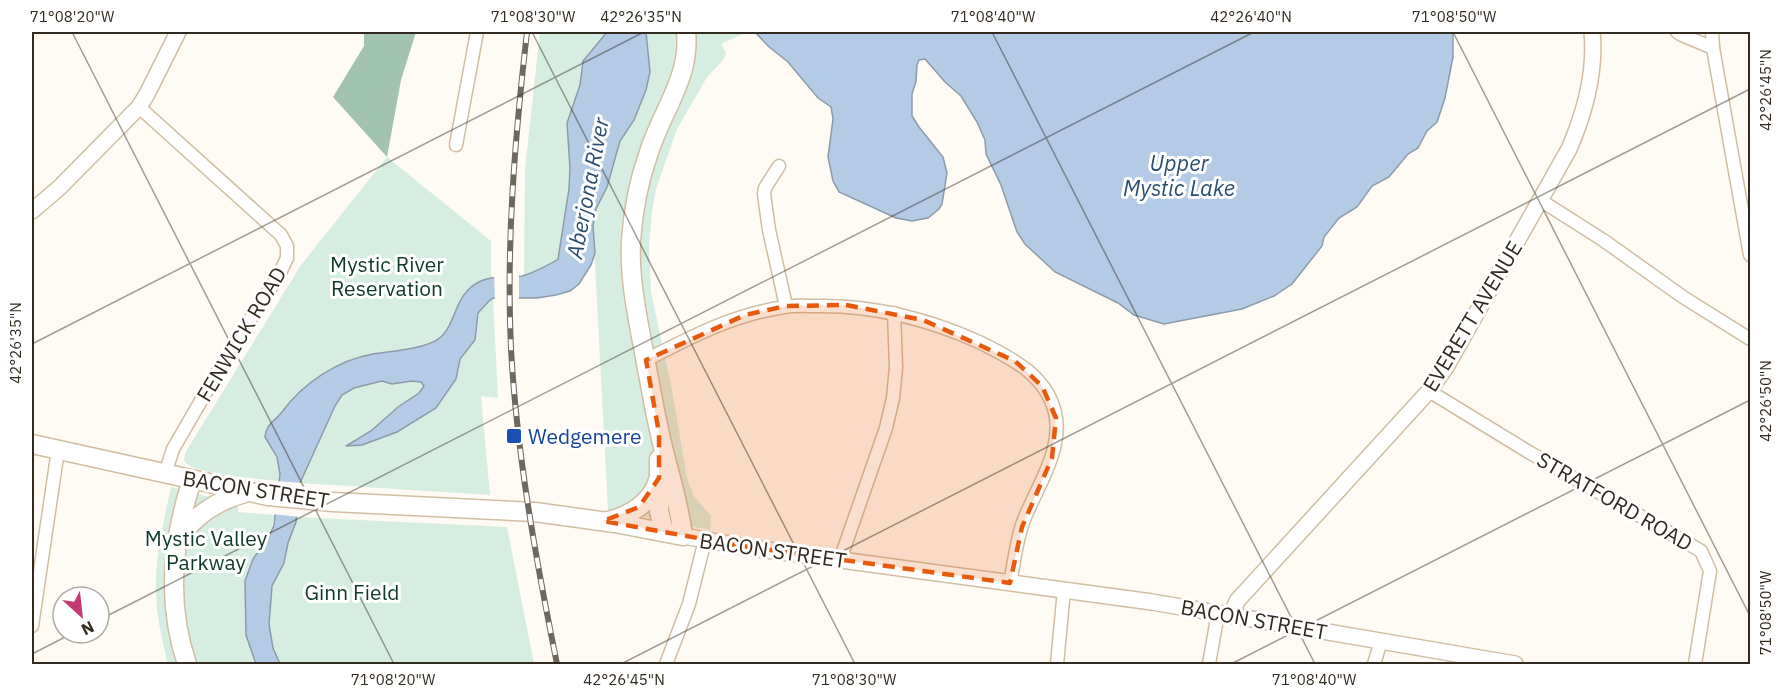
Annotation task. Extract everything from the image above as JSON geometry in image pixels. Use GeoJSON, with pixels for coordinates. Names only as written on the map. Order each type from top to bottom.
{"type":"FeatureCollection","features":[{"type":"Feature","properties":{"kind":"main road"},"geometry":{"type":"LineString","coordinates":[[683,536],[679,510],[659,433],[646,360],[633,283],[631,242],[633,212],[649,151],[683,69],[687,51],[686,32]]}},
{"type":"Feature","properties":{"kind":"main road"},"geometry":{"type":"LineString","coordinates":[[659,433],[660,517],[664,532]]}},
{"type":"Feature","properties":{"kind":"main road","name":"BACON STREET"},"geometry":{"type":"LineString","coordinates":[[32,444],[268,496],[308,501],[522,511],[603,521],[683,536]]}},
{"type":"Feature","properties":{"kind":"main road"},"geometry":{"type":"LineString","coordinates":[[603,521],[621,517],[639,507],[652,494],[659,478]]}},
{"type":"Feature","properties":{"kind":"main road"},"geometry":{"type":"LineString","coordinates":[[187,664],[178,633],[174,602],[176,544],[192,480]]}},
{"type":"Feature","properties":{"kind":"main road"},"geometry":{"type":"LineString","coordinates":[[176,544],[191,523],[205,511],[248,492]]}},
{"type":"Feature","properties":{"kind":"street"},"geometry":{"type":"LineString","coordinates":[[32,212],[139,107],[178,32]]}},
{"type":"Feature","properties":{"kind":"street"},"geometry":{"type":"LineString","coordinates":[[456,146],[477,32]]}},
{"type":"Feature","properties":{"kind":"street","name":"EVERETT AVENUE"},"geometry":{"type":"LineString","coordinates":[[1224,615],[1429,391],[1446,367],[1569,148],[1581,120],[1591,79],[1592,32]]}},
{"type":"Feature","properties":{"kind":"street"},"geometry":{"type":"LineString","coordinates":[[1677,32],[1713,48]]}},
{"type":"Feature","properties":{"kind":"street"},"geometry":{"type":"LineString","coordinates":[[1712,32],[1750,255]]}},
{"type":"Feature","properties":{"kind":"street","name":"FENWICK ROAD"},"geometry":{"type":"LineString","coordinates":[[139,107],[281,235],[287,246],[287,258],[279,275],[231,349],[173,449],[165,474]]}},
{"type":"Feature","properties":{"kind":"street"},"geometry":{"type":"LineString","coordinates":[[779,166],[765,188],[764,194],[769,230],[786,306]]}},
{"type":"Feature","properties":{"kind":"street"},"geometry":{"type":"LineString","coordinates":[[1540,200],[1604,240],[1683,297],[1750,339]]}},
{"type":"Feature","properties":{"kind":"street"},"geometry":{"type":"LineString","coordinates":[[646,360],[703,330],[745,315],[786,306],[846,305],[894,313],[954,331],[1016,361],[1031,372],[1052,403],[1056,418],[1056,436],[1052,458],[1022,527],[1010,583]]}},
{"type":"Feature","properties":{"kind":"street"},"geometry":{"type":"LineString","coordinates":[[840,560],[886,428],[893,398],[896,367],[894,313]]}},
{"type":"Feature","properties":{"kind":"street","name":"STRATFORD ROAD"},"geometry":{"type":"LineString","coordinates":[[1429,391],[1527,451],[1701,551],[1710,571],[1695,664]]}},
{"type":"Feature","properties":{"kind":"street"},"geometry":{"type":"LineString","coordinates":[[32,626],[58,450]]}},
{"type":"Feature","properties":{"kind":"street","name":"BACON STREET"},"geometry":{"type":"LineString","coordinates":[[683,536],[840,560],[1152,602],[1512,664]]}},
{"type":"Feature","properties":{"kind":"street"},"geometry":{"type":"LineString","coordinates":[[666,664],[691,598],[705,540]]}},
{"type":"Feature","properties":{"kind":"street"},"geometry":{"type":"LineString","coordinates":[[1058,664],[1064,590]]}},
{"type":"Feature","properties":{"kind":"street"},"geometry":{"type":"LineString","coordinates":[[1209,664],[1224,615]]}},
{"type":"Feature","properties":{"kind":"street"},"geometry":{"type":"LineString","coordinates":[[1374,664],[1381,641]]}},
{"type":"Feature","properties":{"kind":"highlighted area"},"geometry":{"type":"Polygon","coordinates":[[[846,305],[923,320],[1015,361],[1042,386],[1056,418],[1052,458],[1022,527],[1010,583],[742,546],[603,521],[639,507],[659,478],[659,433],[646,360],[745,315],[786,306],[846,305]]]}},
{"type":"Feature","properties":{"kind":"green space"},"geometry":{"type":"Polygon","coordinates":[[[364,32],[416,32],[401,80],[387,157],[333,97],[364,46],[364,32]]]}},
{"type":"Feature","properties":{"kind":"green space"},"geometry":{"type":"Polygon","coordinates":[[[540,32],[607,32],[588,53],[581,68],[580,85],[567,123],[569,189],[559,259],[524,276],[525,169],[540,32]]]}},
{"type":"Feature","properties":{"kind":"green space"},"geometry":{"type":"Polygon","coordinates":[[[646,32],[747,32],[721,44],[726,53],[723,60],[707,77],[677,129],[656,189],[649,247],[651,292],[672,390],[687,479],[694,496],[711,516],[710,530],[608,510],[593,226],[596,209],[607,187],[620,141],[634,120],[646,90],[650,72],[646,32]]]}},
{"type":"Feature","properties":{"kind":"green space","name":"Mystic River Reservation"},"geometry":{"type":"Polygon","coordinates":[[[387,157],[491,241],[491,278],[468,289],[442,337],[409,350],[363,356],[317,377],[293,398],[266,431],[269,445],[279,465],[279,481],[213,473],[190,466],[184,461],[185,453],[301,265],[387,157]]]}},
{"type":"Feature","properties":{"kind":"green space","name":"Mystic Valley Parkway"},"geometry":{"type":"Polygon","coordinates":[[[493,298],[498,398],[481,396],[490,495],[300,483],[335,406],[342,395],[351,389],[382,381],[401,383],[418,380],[424,385],[419,393],[398,407],[371,431],[352,441],[362,445],[397,432],[436,408],[456,379],[460,359],[476,336],[478,313],[493,298]]]}},
{"type":"Feature","properties":{"kind":"green space","name":"Mystic Valley Parkway"},"geometry":{"type":"Polygon","coordinates":[[[171,487],[238,504],[238,512],[275,515],[269,537],[253,559],[245,581],[246,635],[256,664],[168,664],[158,618],[156,577],[160,538],[171,487]]]}},
{"type":"Feature","properties":{"kind":"green space","name":"Ginn Field"},"geometry":{"type":"Polygon","coordinates":[[[297,517],[507,527],[534,664],[280,664],[273,648],[270,630],[270,593],[286,558],[288,543],[297,517]]]}},
{"type":"Feature","properties":{"kind":"water","name":"Aberjona River"},"geometry":{"type":"Polygon","coordinates":[[[607,32],[646,32],[650,72],[646,90],[634,120],[620,141],[607,187],[596,209],[593,226],[595,253],[591,265],[579,284],[570,291],[537,298],[493,298],[489,301],[478,313],[475,340],[460,359],[456,379],[436,408],[397,432],[362,445],[346,446],[371,431],[398,407],[419,393],[424,386],[421,382],[392,384],[382,381],[354,388],[342,395],[300,483],[296,522],[284,563],[272,586],[269,624],[273,648],[280,664],[256,664],[246,635],[245,581],[253,559],[269,537],[274,525],[280,474],[277,457],[265,437],[267,429],[300,392],[334,367],[360,357],[413,348],[435,341],[448,328],[464,294],[481,281],[525,275],[558,259],[569,189],[567,123],[580,85],[583,61],[607,32]]]}},
{"type":"Feature","properties":{"kind":"water","name":"Upper Mystic Lake"},"geometry":{"type":"Polygon","coordinates":[[[755,32],[1453,32],[1453,57],[1445,98],[1437,122],[1427,131],[1418,148],[1408,154],[1389,177],[1372,186],[1357,207],[1339,218],[1324,237],[1322,246],[1292,284],[1274,296],[1242,309],[1164,324],[1134,315],[1118,303],[1055,272],[1025,244],[1017,232],[1001,185],[986,154],[985,140],[977,122],[961,96],[925,59],[919,60],[917,65],[912,94],[912,116],[943,157],[947,173],[942,204],[939,209],[928,218],[912,221],[896,218],[839,192],[833,181],[828,157],[833,119],[831,107],[818,98],[788,62],[755,32]]]}},
{"type":"Feature","properties":{"kind":"pier"},"geometry":{"type":"Polygon","coordinates":[[[494,274],[519,274],[519,300],[495,301],[494,274]]]}},
{"type":"Feature","properties":{"kind":"pier"},"geometry":{"type":"Polygon","coordinates":[[[276,481],[303,483],[300,517],[272,514],[276,481]]]}},
{"type":"Feature","properties":{"kind":"railway"},"geometry":{"type":"LineString","coordinates":[[527,32],[513,190],[510,270],[511,349],[528,508],[557,664]]}},
{"type":"Feature","properties":{"kind":"place","name":"Wedgemere"},"geometry":{"type":"Point","coordinates":[514,436]}}]}
